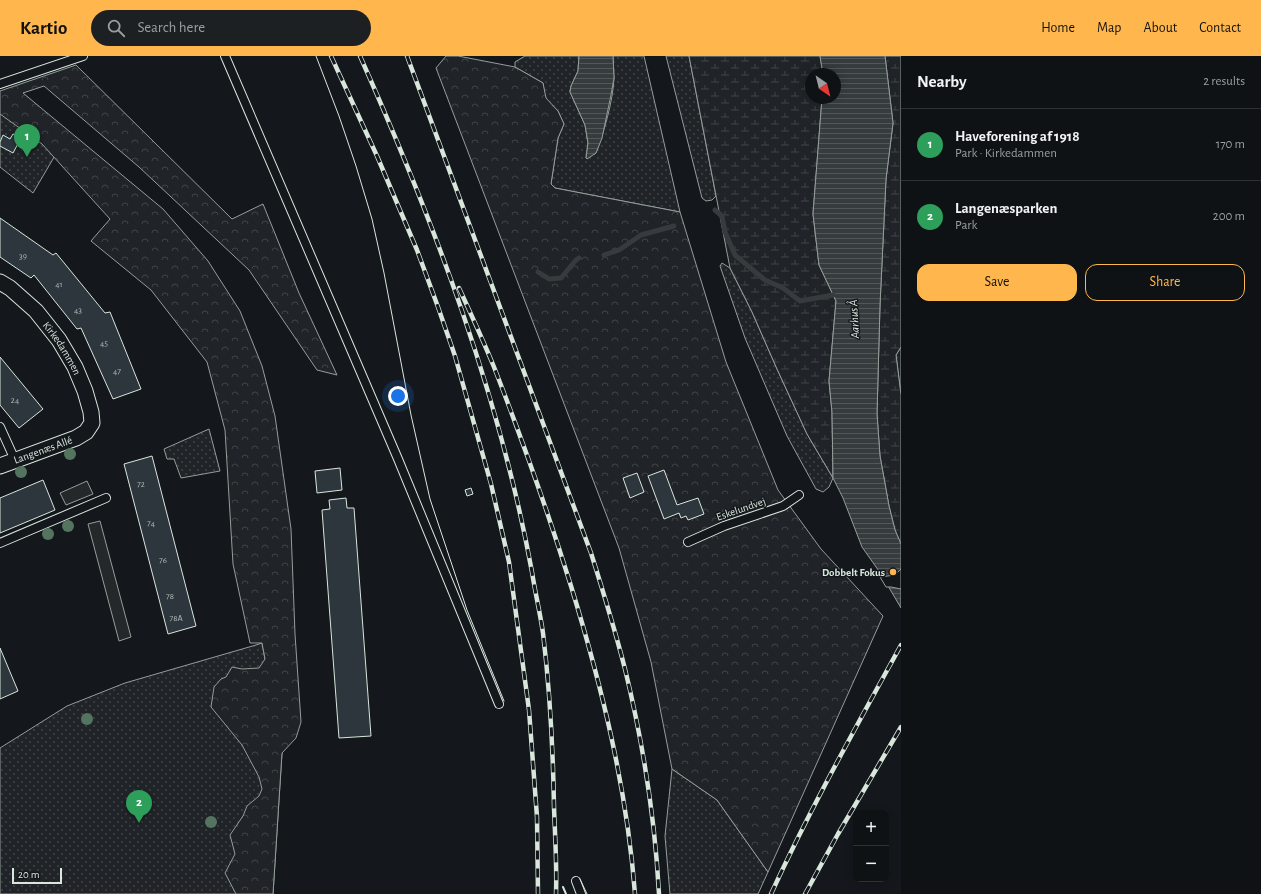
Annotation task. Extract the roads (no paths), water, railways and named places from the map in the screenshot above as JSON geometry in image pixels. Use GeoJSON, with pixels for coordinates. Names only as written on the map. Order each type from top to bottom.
{"type":"FeatureCollection","features":[{"type":"Feature","properties":{"kind":"street","name":"Kirkedammen"},"geometry":{"type":"LineString","coordinates":[[0,282],[10,288],[36,311],[59,340],[75,367],[85,391],[91,412],[92,423],[86,432]]}},
{"type":"Feature","properties":{"kind":"street","name":"Langenæs Allé"},"geometry":{"type":"LineString","coordinates":[[0,466],[76,438],[86,432]]}},
{"type":"Feature","properties":{"kind":"lane"},"geometry":{"type":"LineString","coordinates":[[0,84],[83,56]]}},
{"type":"Feature","properties":{"kind":"lane"},"geometry":{"type":"LineString","coordinates":[[225,56],[395,451],[498,704]]}},
{"type":"Feature","properties":{"kind":"lane"},"geometry":{"type":"LineString","coordinates":[[0,427],[15,460]]}},
{"type":"Feature","properties":{"kind":"lane","name":"Eskelundvej"},"geometry":{"type":"LineString","coordinates":[[688,542],[724,526],[783,506],[799,495]]}},
{"type":"Feature","properties":{"kind":"lane"},"geometry":{"type":"LineString","coordinates":[[0,544],[106,498]]}},
{"type":"Feature","properties":{"kind":"lane"},"geometry":{"type":"LineString","coordinates":[[576,881],[581,894]]}},
{"type":"Feature","properties":{"kind":"water"},"geometry":{"type":"Polygon","coordinates":[[[579,56],[613,56],[614,78],[602,138],[596,153],[587,159],[588,143],[585,125],[570,92],[571,86],[578,71],[579,56]]]}},
{"type":"Feature","properties":{"kind":"water","name":"Aarhus Å"},"geometry":{"type":"Polygon","coordinates":[[[820,56],[885,56],[893,123],[886,179],[877,414],[880,456],[889,506],[895,530],[901,544],[901,608],[881,574],[862,547],[843,498],[833,478],[832,412],[829,381],[836,301],[819,265],[813,214],[822,104],[841,104],[841,68],[822,68],[820,56]]]}},
{"type":"Feature","properties":{"kind":"waterway"},"geometry":{"type":"LineString","coordinates":[[715,210],[722,216],[725,232],[735,255],[765,280],[783,288],[800,301],[833,295]]}},
{"type":"Feature","properties":{"kind":"waterway"},"geometry":{"type":"LineString","coordinates":[[604,255],[619,250],[641,235],[674,226]]}},
{"type":"Feature","properties":{"kind":"waterway"},"geometry":{"type":"LineString","coordinates":[[538,272],[549,279],[561,278],[579,258]]}},
{"type":"Feature","properties":{"kind":"tram line"},"geometry":{"type":"LineString","coordinates":[[316,56],[339,116],[372,219],[384,273],[411,415],[430,499],[467,610],[504,701]]}},
{"type":"Feature","properties":{"kind":"tram line"},"geometry":{"type":"LineString","coordinates":[[580,879],[587,894]]}},
{"type":"Feature","properties":{"kind":"railway"},"geometry":{"type":"LineString","coordinates":[[331,56],[377,156],[417,250],[455,356],[491,484],[509,562],[529,710],[537,817],[538,894]]}},
{"type":"Feature","properties":{"kind":"railway"},"geometry":{"type":"LineString","coordinates":[[360,56],[413,181],[461,309],[483,374],[502,439],[518,505],[543,633],[552,741],[556,894]]}},
{"type":"Feature","properties":{"kind":"railway"},"geometry":{"type":"LineString","coordinates":[[407,56],[591,553],[604,596],[625,669],[643,753],[655,837],[659,894]]}},
{"type":"Feature","properties":{"kind":"railway"},"geometry":{"type":"LineString","coordinates":[[459,288],[490,357],[515,421],[571,586],[593,662],[612,738],[626,816],[635,894]]}},
{"type":"Feature","properties":{"kind":"railway"},"geometry":{"type":"LineString","coordinates":[[771,894],[817,799],[901,645]]}},
{"type":"Feature","properties":{"kind":"railway"},"geometry":{"type":"LineString","coordinates":[[805,894],[838,834],[901,727]]}},
{"type":"Feature","properties":{"kind":"place","name":"Haveforening af 1918"},"geometry":{"type":"Point","coordinates":[27,157]}},
{"type":"Feature","properties":{"kind":"place","name":"Dobbelt Fokus"},"geometry":{"type":"Point","coordinates":[893,572]}},
{"type":"Feature","properties":{"kind":"place","name":"Langenæsparken"},"geometry":{"type":"Point","coordinates":[139,823]}}]}
